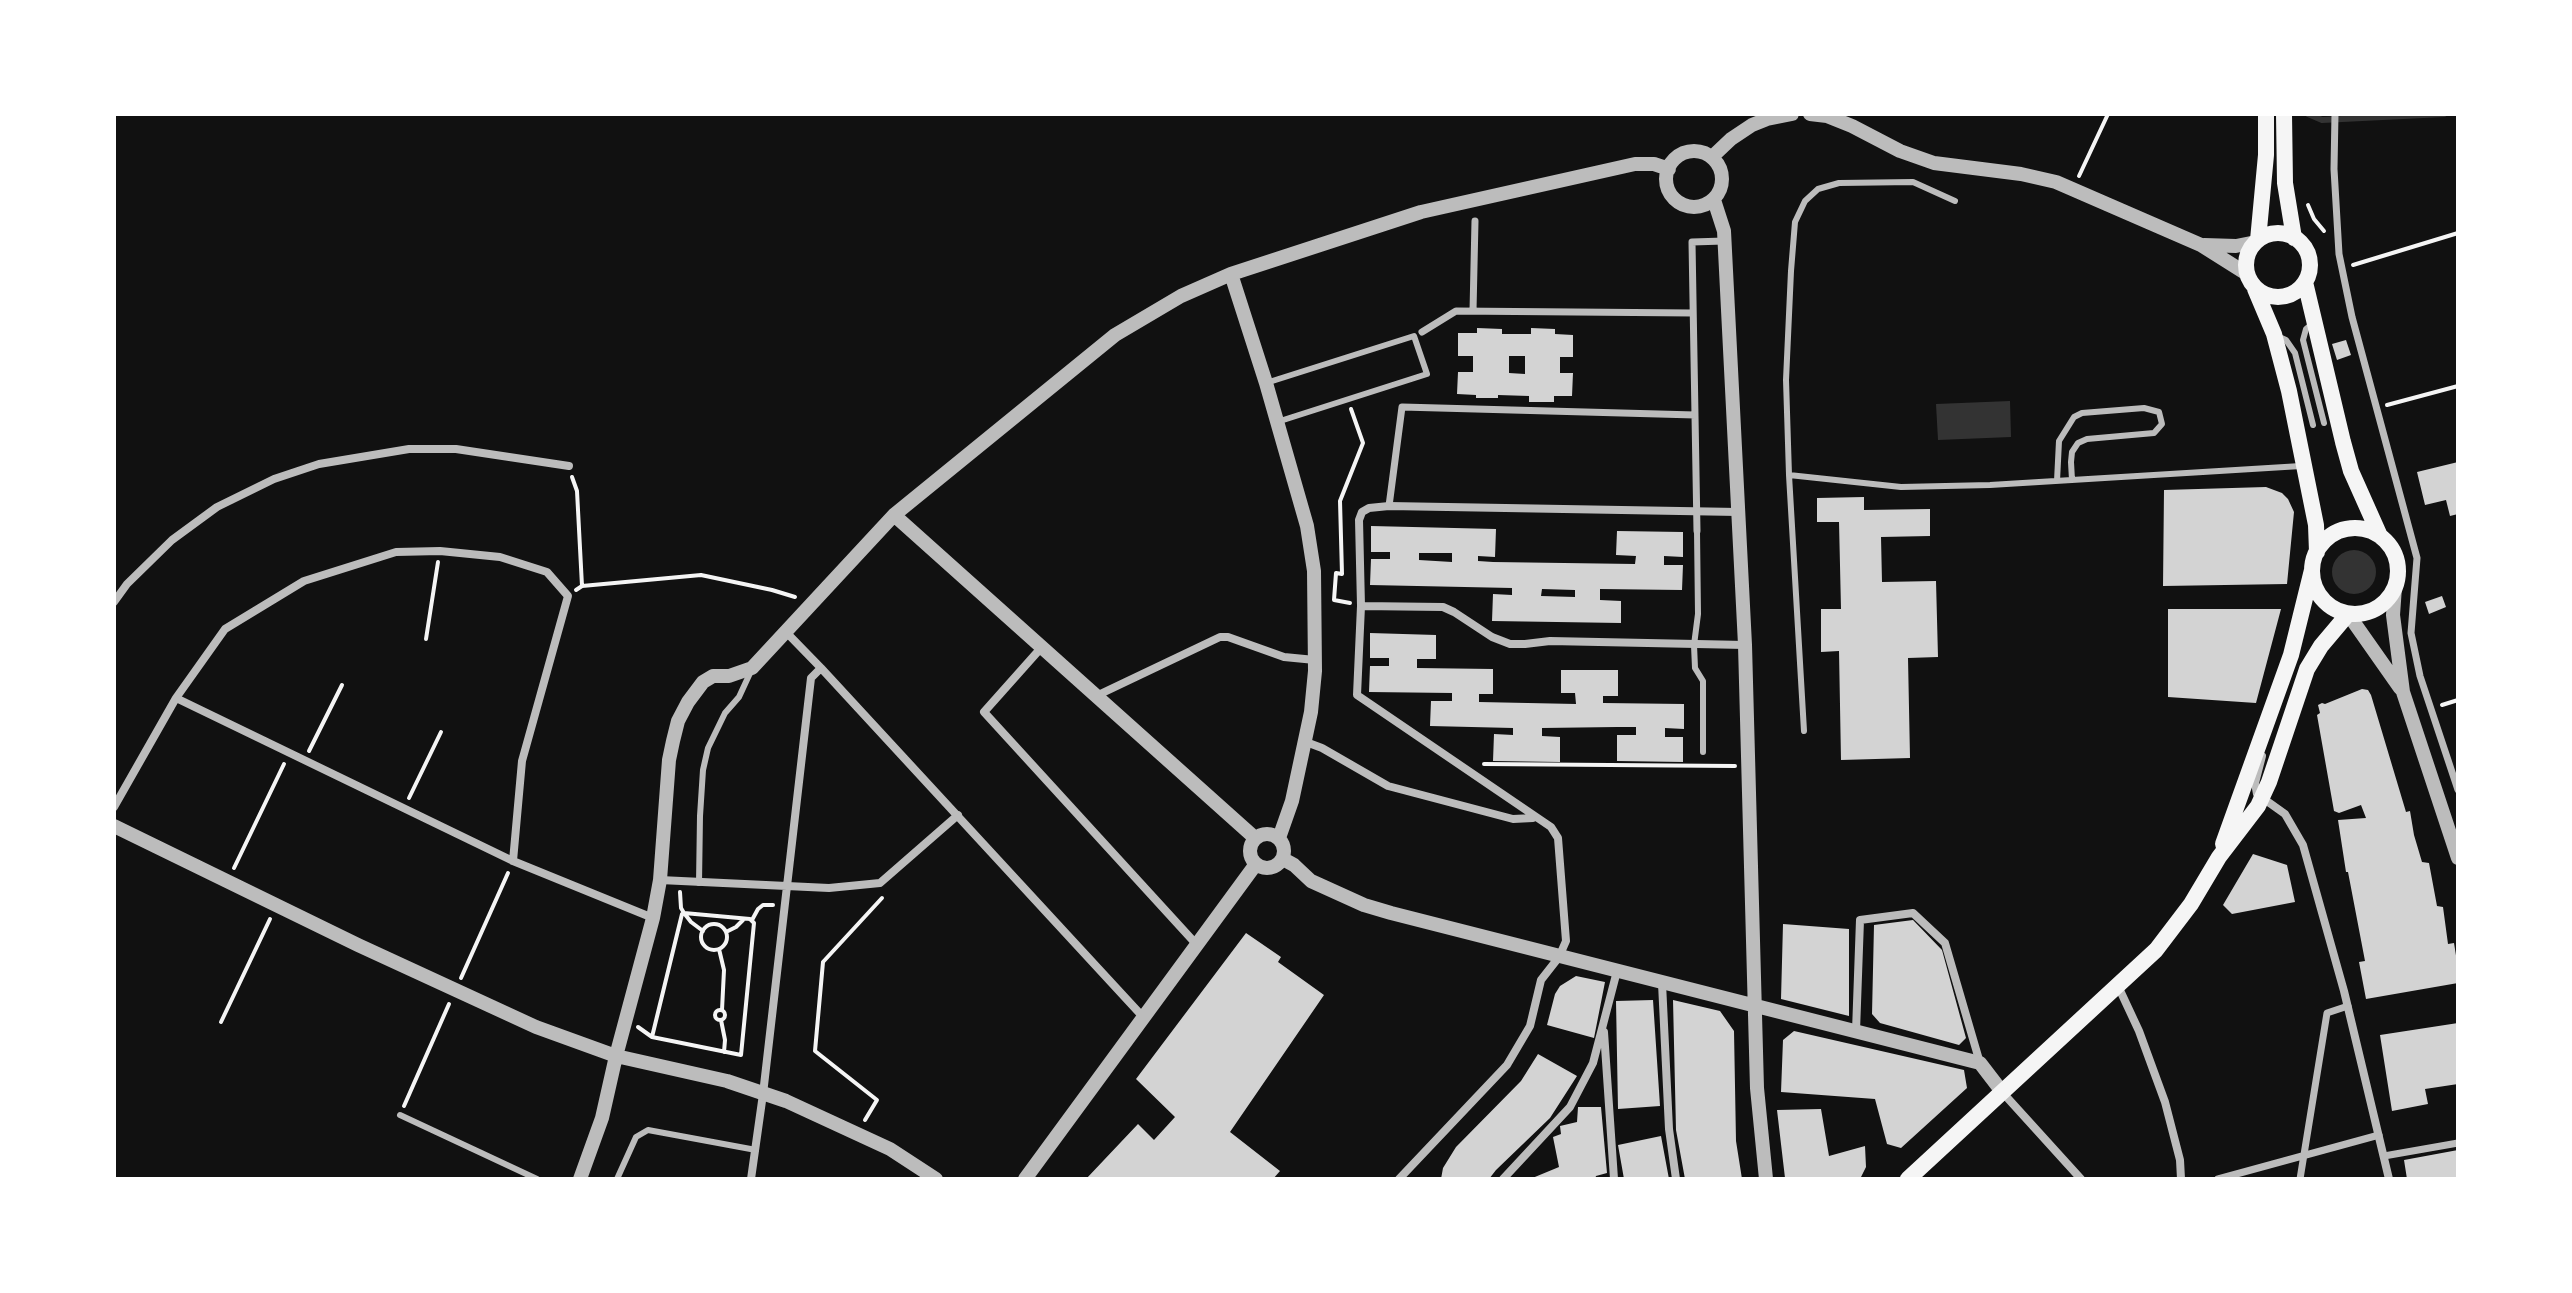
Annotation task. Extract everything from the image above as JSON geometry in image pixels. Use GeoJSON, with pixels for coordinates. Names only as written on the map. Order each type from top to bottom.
{"type":"FeatureCollection","features":[{"type":"Feature","properties":{"kind":"main road"},"geometry":{"type":"LineString","coordinates":[[2219,857],[2291,655],[2317,552],[2316,525],[2305,466],[2274,334],[2251,282],[2247,257],[2257,241],[2266,155],[2266,114]]}},
{"type":"Feature","properties":{"kind":"main road"},"geometry":{"type":"LineString","coordinates":[[2284,114],[2285,183],[2294,238]]}},
{"type":"Feature","properties":{"kind":"main road"},"geometry":{"type":"LineString","coordinates":[[2251,282],[2272,297],[2282,298],[2299,290],[2305,282],[2310,263],[2302,244],[2294,238],[2276,233],[2257,241]]}},
{"type":"Feature","properties":{"kind":"main road"},"geometry":{"type":"LineString","coordinates":[[2305,282],[2351,471],[2380,536],[2395,555],[2398,571],[2395,587],[2385,603],[2358,615],[2326,604],[2319,594],[2312,570]]}},
{"type":"Feature","properties":{"kind":"main road"},"geometry":{"type":"LineString","coordinates":[[2317,552],[2324,542],[2345,530],[2357,528],[2380,536]]}},
{"type":"Feature","properties":{"kind":"main road"},"geometry":{"type":"LineString","coordinates":[[1908,1179],[2156,950],[2262,800],[2307,669],[2321,646],[2348,614]]}},
{"type":"Feature","properties":{"kind":"street"},"geometry":{"type":"LineString","coordinates":[[1712,157],[1752,125],[1792,114]]}},
{"type":"Feature","properties":{"kind":"street"},"geometry":{"type":"LineString","coordinates":[[1810,114],[1827,116],[1900,151],[1934,163],[2041,178],[2072,189],[2201,245],[2251,282]]}},
{"type":"Feature","properties":{"kind":"street"},"geometry":{"type":"LineString","coordinates":[[2335,114],[2338,247],[2375,409],[2417,558],[2411,633],[2420,676],[2458,790]]}},
{"type":"Feature","properties":{"kind":"street"},"geometry":{"type":"LineString","coordinates":[[1687,152],[1704,152],[1712,157],[1718,164],[1722,183],[1714,200],[1699,207],[1682,205],[1667,185],[1673,161],[1687,152]]}},
{"type":"Feature","properties":{"kind":"street"},"geometry":{"type":"LineString","coordinates":[[580,1179],[602,1118],[653,918],[660,880],[669,760],[678,721],[703,682],[713,676],[729,676],[752,668],[894,515],[1115,335],[1181,296],[1231,274],[1421,212],[1635,164],[1654,164],[1669,169]]}},
{"type":"Feature","properties":{"kind":"street"},"geometry":{"type":"LineString","coordinates":[[1714,200],[1724,231],[1745,645],[1757,1088],[1766,1179]]}},
{"type":"Feature","properties":{"kind":"street"},"geometry":{"type":"LineString","coordinates":[[1473,311],[1475,221]]}},
{"type":"Feature","properties":{"kind":"street"},"geometry":{"type":"LineString","coordinates":[[1697,531],[1692,242],[1724,241]]}},
{"type":"Feature","properties":{"kind":"street"},"geometry":{"type":"LineString","coordinates":[[2201,245],[2236,246],[2257,241]]}},
{"type":"Feature","properties":{"kind":"street"},"geometry":{"type":"LineString","coordinates":[[1231,274],[1307,526],[1314,571],[1312,702],[1292,801],[1279,838]]}},
{"type":"Feature","properties":{"kind":"street"},"geometry":{"type":"LineString","coordinates":[[1422,332],[1456,311],[1693,313]]}},
{"type":"Feature","properties":{"kind":"street"},"geometry":{"type":"LineString","coordinates":[[1389,506],[1402,407],[1695,415]]}},
{"type":"Feature","properties":{"kind":"street"},"geometry":{"type":"LineString","coordinates":[[114,602],[127,584],[172,540],[217,507],[274,479],[319,464],[409,449],[456,449],[569,466]]}},
{"type":"Feature","properties":{"kind":"street"},"geometry":{"type":"LineString","coordinates":[[1404,1177],[1507,1065],[1530,1026],[1541,980],[1559,957],[1566,941],[1558,838],[1551,827],[1357,695],[1361,606],[1359,520],[1362,512],[1389,506],[1738,512]]}},
{"type":"Feature","properties":{"kind":"street"},"geometry":{"type":"LineString","coordinates":[[894,515],[1255,838]]}},
{"type":"Feature","properties":{"kind":"street"},"geometry":{"type":"LineString","coordinates":[[114,807],[176,698],[225,629],[304,581],[396,552],[440,551],[500,557],[547,572],[568,596],[522,761],[513,861]]}},
{"type":"Feature","properties":{"kind":"street"},"geometry":{"type":"LineString","coordinates":[[2395,587],[2393,615],[2403,692],[2458,858]]}},
{"type":"Feature","properties":{"kind":"street"},"geometry":{"type":"LineString","coordinates":[[1361,606],[1443,607],[1492,637],[1510,644],[1550,641],[1745,645]]}},
{"type":"Feature","properties":{"kind":"street"},"geometry":{"type":"LineString","coordinates":[[2348,614],[2403,692]]}},
{"type":"Feature","properties":{"kind":"street"},"geometry":{"type":"LineString","coordinates":[[785,631],[1144,1019]]}},
{"type":"Feature","properties":{"kind":"street"},"geometry":{"type":"LineString","coordinates":[[1096,696],[1220,637],[1284,657],[1315,660]]}},
{"type":"Feature","properties":{"kind":"street"},"geometry":{"type":"LineString","coordinates":[[1041,648],[984,712],[1198,946]]}},
{"type":"Feature","properties":{"kind":"street"},"geometry":{"type":"LineString","coordinates":[[751,1179],[811,678],[821,668]]}},
{"type":"Feature","properties":{"kind":"street"},"geometry":{"type":"LineString","coordinates":[[176,698],[513,861],[653,918]]}},
{"type":"Feature","properties":{"kind":"street"},"geometry":{"type":"LineString","coordinates":[[2271,714],[2270,730],[2255,783],[2262,800],[2278,808]]}},
{"type":"Feature","properties":{"kind":"street"},"geometry":{"type":"LineString","coordinates":[[1306,742],[1388,786],[1513,819],[1535,818]]}},
{"type":"Feature","properties":{"kind":"street"},"geometry":{"type":"LineString","coordinates":[[2269,782],[2278,808],[2303,845],[2348,1006],[2389,1179]]}},
{"type":"Feature","properties":{"kind":"street"},"geometry":{"type":"LineString","coordinates":[[660,880],[785,888],[880,883],[958,815]]}},
{"type":"Feature","properties":{"kind":"street"},"geometry":{"type":"LineString","coordinates":[[114,826],[523,1021],[616,1056],[727,1081],[786,1101],[890,1149],[936,1179]]}},
{"type":"Feature","properties":{"kind":"street"},"geometry":{"type":"LineString","coordinates":[[1255,838],[1269,833],[1279,838],[1284,848],[1283,859]]}},
{"type":"Feature","properties":{"kind":"street"},"geometry":{"type":"LineString","coordinates":[[1255,838],[1250,854],[1256,864],[1270,868],[1283,859]]}},
{"type":"Feature","properties":{"kind":"street"},"geometry":{"type":"LineString","coordinates":[[1283,859],[1311,881],[1364,905],[1980,1063]]}},
{"type":"Feature","properties":{"kind":"street"},"geometry":{"type":"LineString","coordinates":[[1025,1179],[1256,864]]}},
{"type":"Feature","properties":{"kind":"street"},"geometry":{"type":"LineString","coordinates":[[1856,1031],[1860,920],[1913,913],[1945,943],[1980,1063],[2081,1179]]}},
{"type":"Feature","properties":{"kind":"street"},"geometry":{"type":"LineString","coordinates":[[1503,1179],[1570,1107],[1593,1063],[1617,971]]}},
{"type":"Feature","properties":{"kind":"street"},"geometry":{"type":"LineString","coordinates":[[1662,983],[1669,1129],[1676,1179]]}},
{"type":"Feature","properties":{"kind":"street"},"geometry":{"type":"LineString","coordinates":[[2118,986],[2139,1031],[2165,1102],[2180,1160],[2181,1179]]}},
{"type":"Feature","properties":{"kind":"street"},"geometry":{"type":"LineString","coordinates":[[2300,1179],[2327,1013],[2348,1006]]}},
{"type":"Feature","properties":{"kind":"street"},"geometry":{"type":"LineString","coordinates":[[1604,1023],[1614,1179]]}},
{"type":"Feature","properties":{"kind":"street"},"geometry":{"type":"LineString","coordinates":[[2218,1179],[2379,1135]]}},
{"type":"Feature","properties":{"kind":"street"},"geometry":{"type":"LineString","coordinates":[[2384,1156],[2458,1143]]}},
{"type":"Feature","properties":{"kind":"lane"},"geometry":{"type":"LineString","coordinates":[[1804,731],[1786,380],[1795,222],[1805,201],[1818,189],[1839,183],[1913,182],[1955,201]]}},
{"type":"Feature","properties":{"kind":"lane"},"geometry":{"type":"LineString","coordinates":[[2314,323],[2306,329],[2303,340],[2324,423]]}},
{"type":"Feature","properties":{"kind":"lane"},"geometry":{"type":"LineString","coordinates":[[2274,334],[2286,340],[2295,353],[2313,425]]}},
{"type":"Feature","properties":{"kind":"lane"},"geometry":{"type":"LineString","coordinates":[[1266,383],[1414,336],[1427,374],[1277,422]]}},
{"type":"Feature","properties":{"kind":"lane"},"geometry":{"type":"LineString","coordinates":[[2057,481],[2059,441],[2074,417],[2082,413],[2144,408],[2159,412],[2162,424],[2154,433],[2087,439],[2078,443],[2072,452],[2072,480]]}},
{"type":"Feature","properties":{"kind":"lane"},"geometry":{"type":"LineString","coordinates":[[1789,475],[1901,487],[2305,466]]}},
{"type":"Feature","properties":{"kind":"lane"},"geometry":{"type":"LineString","coordinates":[[1697,531],[1698,614],[1694,645],[1695,668],[1703,681],[1703,752]]}},
{"type":"Feature","properties":{"kind":"lane"},"geometry":{"type":"LineString","coordinates":[[699,883],[701,801],[708,748],[725,713],[747,684],[752,668]]}},
{"type":"Feature","properties":{"kind":"lane"},"geometry":{"type":"LineString","coordinates":[[400,1115],[537,1179]]}},
{"type":"Feature","properties":{"kind":"lane"},"geometry":{"type":"LineString","coordinates":[[617,1179],[636,1137],[648,1130],[756,1150]]}},
{"type":"Feature","properties":{"kind":"path"},"geometry":{"type":"LineString","coordinates":[[2072,189],[2108,114]]}},
{"type":"Feature","properties":{"kind":"path"},"geometry":{"type":"LineString","coordinates":[[2306,201],[2314,219],[2338,247]]}},
{"type":"Feature","properties":{"kind":"path"},"geometry":{"type":"LineString","coordinates":[[2343,268],[2458,233]]}},
{"type":"Feature","properties":{"kind":"path"},"geometry":{"type":"LineString","coordinates":[[2375,409],[2458,386]]}},
{"type":"Feature","properties":{"kind":"path"},"geometry":{"type":"LineString","coordinates":[[1314,571],[1342,574],[1340,501],[1363,443],[1348,399]]}},
{"type":"Feature","properties":{"kind":"path"},"geometry":{"type":"LineString","coordinates":[[569,466],[577,491],[582,586],[701,575],[790,594],[809,605]]}},
{"type":"Feature","properties":{"kind":"path"},"geometry":{"type":"LineString","coordinates":[[426,639],[440,551]]}},
{"type":"Feature","properties":{"kind":"path"},"geometry":{"type":"LineString","coordinates":[[1336,573],[1334,600],[1361,606]]}},
{"type":"Feature","properties":{"kind":"path"},"geometry":{"type":"LineString","coordinates":[[305,760],[342,685]]}},
{"type":"Feature","properties":{"kind":"path"},"geometry":{"type":"LineString","coordinates":[[405,808],[441,732]]}},
{"type":"Feature","properties":{"kind":"path"},"geometry":{"type":"LineString","coordinates":[[227,881],[290,753]]}},
{"type":"Feature","properties":{"kind":"path"},"geometry":{"type":"LineString","coordinates":[[1475,775],[1485,763],[1749,766]]}},
{"type":"Feature","properties":{"kind":"path"},"geometry":{"type":"LineString","coordinates":[[681,882],[680,899],[684,913],[703,931]]}},
{"type":"Feature","properties":{"kind":"path"},"geometry":{"type":"LineString","coordinates":[[857,1132],[877,1100],[815,1051],[823,962],[883,896],[880,883]]}},
{"type":"Feature","properties":{"kind":"path"},"geometry":{"type":"LineString","coordinates":[[221,1022],[277,905]]}},
{"type":"Feature","properties":{"kind":"path"},"geometry":{"type":"LineString","coordinates":[[684,913],[679,918],[652,1037],[741,1055],[752,920],[763,905],[783,906]]}},
{"type":"Feature","properties":{"kind":"path"},"geometry":{"type":"LineString","coordinates":[[684,913],[752,920]]}},
{"type":"Feature","properties":{"kind":"path"},"geometry":{"type":"LineString","coordinates":[[726,932],[744,919]]}},
{"type":"Feature","properties":{"kind":"path"},"geometry":{"type":"LineString","coordinates":[[716,924],[726,932],[725,944],[719,949],[711,950],[704,945],[701,937],[708,926],[716,924]]}},
{"type":"Feature","properties":{"kind":"path"},"geometry":{"type":"LineString","coordinates":[[719,949],[724,970],[722,1010],[726,1015],[721,1020],[725,1034],[724,1052]]}},
{"type":"Feature","properties":{"kind":"shaded area"},"geometry":{"type":"Polygon","coordinates":[[[2010,401],[2011,437],[1938,440],[1936,404],[2010,401]]]}},
{"type":"Feature","properties":{"kind":"shaded area"},"geometry":{"type":"Polygon","coordinates":[[[2354,550],[2370,556],[2376,572],[2370,588],[2354,594],[2338,588],[2332,572],[2338,556],[2354,550]]]}},
{"type":"Feature","properties":{"kind":"building"},"geometry":{"type":"Polygon","coordinates":[[[1477,328],[1502,329],[1502,334],[1531,334],[1531,328],[1555,329],[1555,334],[1573,335],[1573,357],[1560,357],[1560,373],[1573,373],[1572,396],[1554,396],[1554,402],[1529,402],[1529,396],[1476,398],[1476,395],[1457,394],[1458,372],[1473,372],[1473,356],[1458,356],[1458,333],[1477,333],[1477,328]],[[1509,356],[1509,373],[1525,374],[1525,356],[1509,356]]]}},
{"type":"Feature","properties":{"kind":"building"},"geometry":{"type":"Polygon","coordinates":[[[2346,340],[2351,355],[2337,360],[2332,344],[2346,340]]]}},
{"type":"Feature","properties":{"kind":"building"},"geometry":{"type":"Polygon","coordinates":[[[2458,462],[2458,514],[2450,516],[2446,500],[2425,505],[2417,472],[2458,462]]]}},
{"type":"Feature","properties":{"kind":"building"},"geometry":{"type":"Polygon","coordinates":[[[2266,487],[2282,493],[2294,512],[2287,584],[2163,586],[2164,490],[2266,487]]]}},
{"type":"Feature","properties":{"kind":"building"},"geometry":{"type":"Polygon","coordinates":[[[1864,497],[1864,510],[1930,509],[1930,536],[1881,537],[1882,582],[1936,581],[1938,657],[1908,658],[1910,758],[1841,760],[1839,651],[1821,652],[1821,609],[1841,609],[1839,522],[1817,522],[1817,498],[1864,497]]]}},
{"type":"Feature","properties":{"kind":"building"},"geometry":{"type":"Polygon","coordinates":[[[1371,526],[1496,529],[1495,557],[1478,556],[1478,561],[1635,564],[1636,556],[1616,555],[1617,531],[1683,532],[1683,557],[1664,556],[1664,565],[1683,565],[1682,590],[1600,589],[1600,600],[1621,601],[1621,623],[1492,621],[1493,594],[1512,595],[1512,588],[1370,585],[1371,559],[1390,559],[1390,552],[1371,552],[1371,526]],[[1419,553],[1419,560],[1452,562],[1452,553],[1419,553]],[[1542,589],[1541,596],[1575,597],[1575,590],[1542,589]]]}},
{"type":"Feature","properties":{"kind":"building"},"geometry":{"type":"Polygon","coordinates":[[[2442,596],[2446,607],[2429,614],[2425,602],[2442,596]]]}},
{"type":"Feature","properties":{"kind":"building"},"geometry":{"type":"Polygon","coordinates":[[[2168,609],[2281,609],[2256,703],[2168,697],[2168,609]]]}},
{"type":"Feature","properties":{"kind":"building"},"geometry":{"type":"Polygon","coordinates":[[[1370,633],[1436,635],[1436,659],[1417,659],[1417,668],[1493,669],[1493,694],[1479,694],[1479,702],[1576,704],[1575,693],[1561,693],[1561,670],[1618,670],[1618,696],[1603,696],[1603,703],[1684,704],[1684,729],[1665,728],[1665,737],[1683,737],[1683,762],[1617,761],[1617,735],[1636,735],[1636,727],[1542,728],[1542,736],[1560,737],[1560,762],[1493,761],[1494,734],[1513,735],[1513,728],[1430,726],[1431,701],[1452,701],[1452,693],[1369,692],[1370,666],[1389,666],[1389,658],[1370,658],[1370,633]]]}},
{"type":"Feature","properties":{"kind":"building"},"geometry":{"type":"Polygon","coordinates":[[[2362,689],[2368,690],[2371,695],[2406,812],[2410,811],[2422,862],[2429,863],[2437,906],[2443,907],[2448,944],[2454,943],[2458,968],[2458,983],[2366,999],[2359,962],[2365,961],[2338,820],[2366,818],[2361,805],[2339,813],[2334,811],[2317,715],[2320,713],[2318,705],[2362,689]]]}},
{"type":"Feature","properties":{"kind":"building"},"geometry":{"type":"Polygon","coordinates":[[[2253,854],[2287,865],[2295,902],[2232,914],[2223,905],[2253,854]]]}},
{"type":"Feature","properties":{"kind":"building"},"geometry":{"type":"Polygon","coordinates":[[[1913,920],[1942,950],[1966,1038],[1959,1045],[1880,1023],[1872,1014],[1874,925],[1913,920]]]}},
{"type":"Feature","properties":{"kind":"building"},"geometry":{"type":"Polygon","coordinates":[[[1783,924],[1849,929],[1849,1016],[1781,999],[1783,924]]]}},
{"type":"Feature","properties":{"kind":"building"},"geometry":{"type":"Polygon","coordinates":[[[1246,933],[1281,957],[1278,962],[1324,995],[1230,1132],[1280,1171],[1273,1179],[1086,1179],[1138,1124],[1154,1140],[1175,1117],[1136,1079],[1246,933]]]}},
{"type":"Feature","properties":{"kind":"building"},"geometry":{"type":"Polygon","coordinates":[[[1576,976],[1605,982],[1594,1038],[1547,1025],[1555,994],[1560,986],[1576,976]]]}},
{"type":"Feature","properties":{"kind":"building"},"geometry":{"type":"Polygon","coordinates":[[[1653,1000],[1660,1106],[1618,1109],[1616,1001],[1653,1000]]]}},
{"type":"Feature","properties":{"kind":"building"},"geometry":{"type":"Polygon","coordinates":[[[1673,1000],[1720,1011],[1734,1031],[1736,1141],[1742,1179],[1685,1179],[1676,1130],[1673,1000]]]}},
{"type":"Feature","properties":{"kind":"building"},"geometry":{"type":"Polygon","coordinates":[[[2458,1023],[2458,1084],[2425,1089],[2428,1104],[2392,1111],[2380,1035],[2458,1023]]]}},
{"type":"Feature","properties":{"kind":"building"},"geometry":{"type":"Polygon","coordinates":[[[1794,1031],[1964,1070],[1967,1088],[1901,1148],[1887,1144],[1875,1099],[1781,1092],[1783,1040],[1794,1031]]]}},
{"type":"Feature","properties":{"kind":"building"},"geometry":{"type":"Polygon","coordinates":[[[1538,1054],[1577,1076],[1550,1118],[1489,1179],[1441,1179],[1443,1168],[1456,1147],[1521,1081],[1538,1054]]]}},
{"type":"Feature","properties":{"kind":"building"},"geometry":{"type":"Polygon","coordinates":[[[1578,1107],[1601,1107],[1607,1173],[1595,1179],[1530,1179],[1559,1167],[1553,1137],[1561,1134],[1560,1126],[1577,1122],[1578,1107]]]}},
{"type":"Feature","properties":{"kind":"building"},"geometry":{"type":"Polygon","coordinates":[[[1821,1109],[1829,1156],[1865,1146],[1866,1167],[1860,1179],[1785,1178],[1777,1110],[1821,1109]]]}},
{"type":"Feature","properties":{"kind":"building"},"geometry":{"type":"Polygon","coordinates":[[[1661,1136],[1669,1179],[1624,1179],[1618,1145],[1661,1136]]]}},
{"type":"Feature","properties":{"kind":"building"},"geometry":{"type":"Polygon","coordinates":[[[2458,1150],[2458,1179],[2407,1179],[2404,1160],[2458,1150]]]}},
{"type":"Feature","properties":{"kind":"waterway"},"geometry":{"type":"LineString","coordinates":[[2308,114],[2322,120],[2444,114]]}}]}
